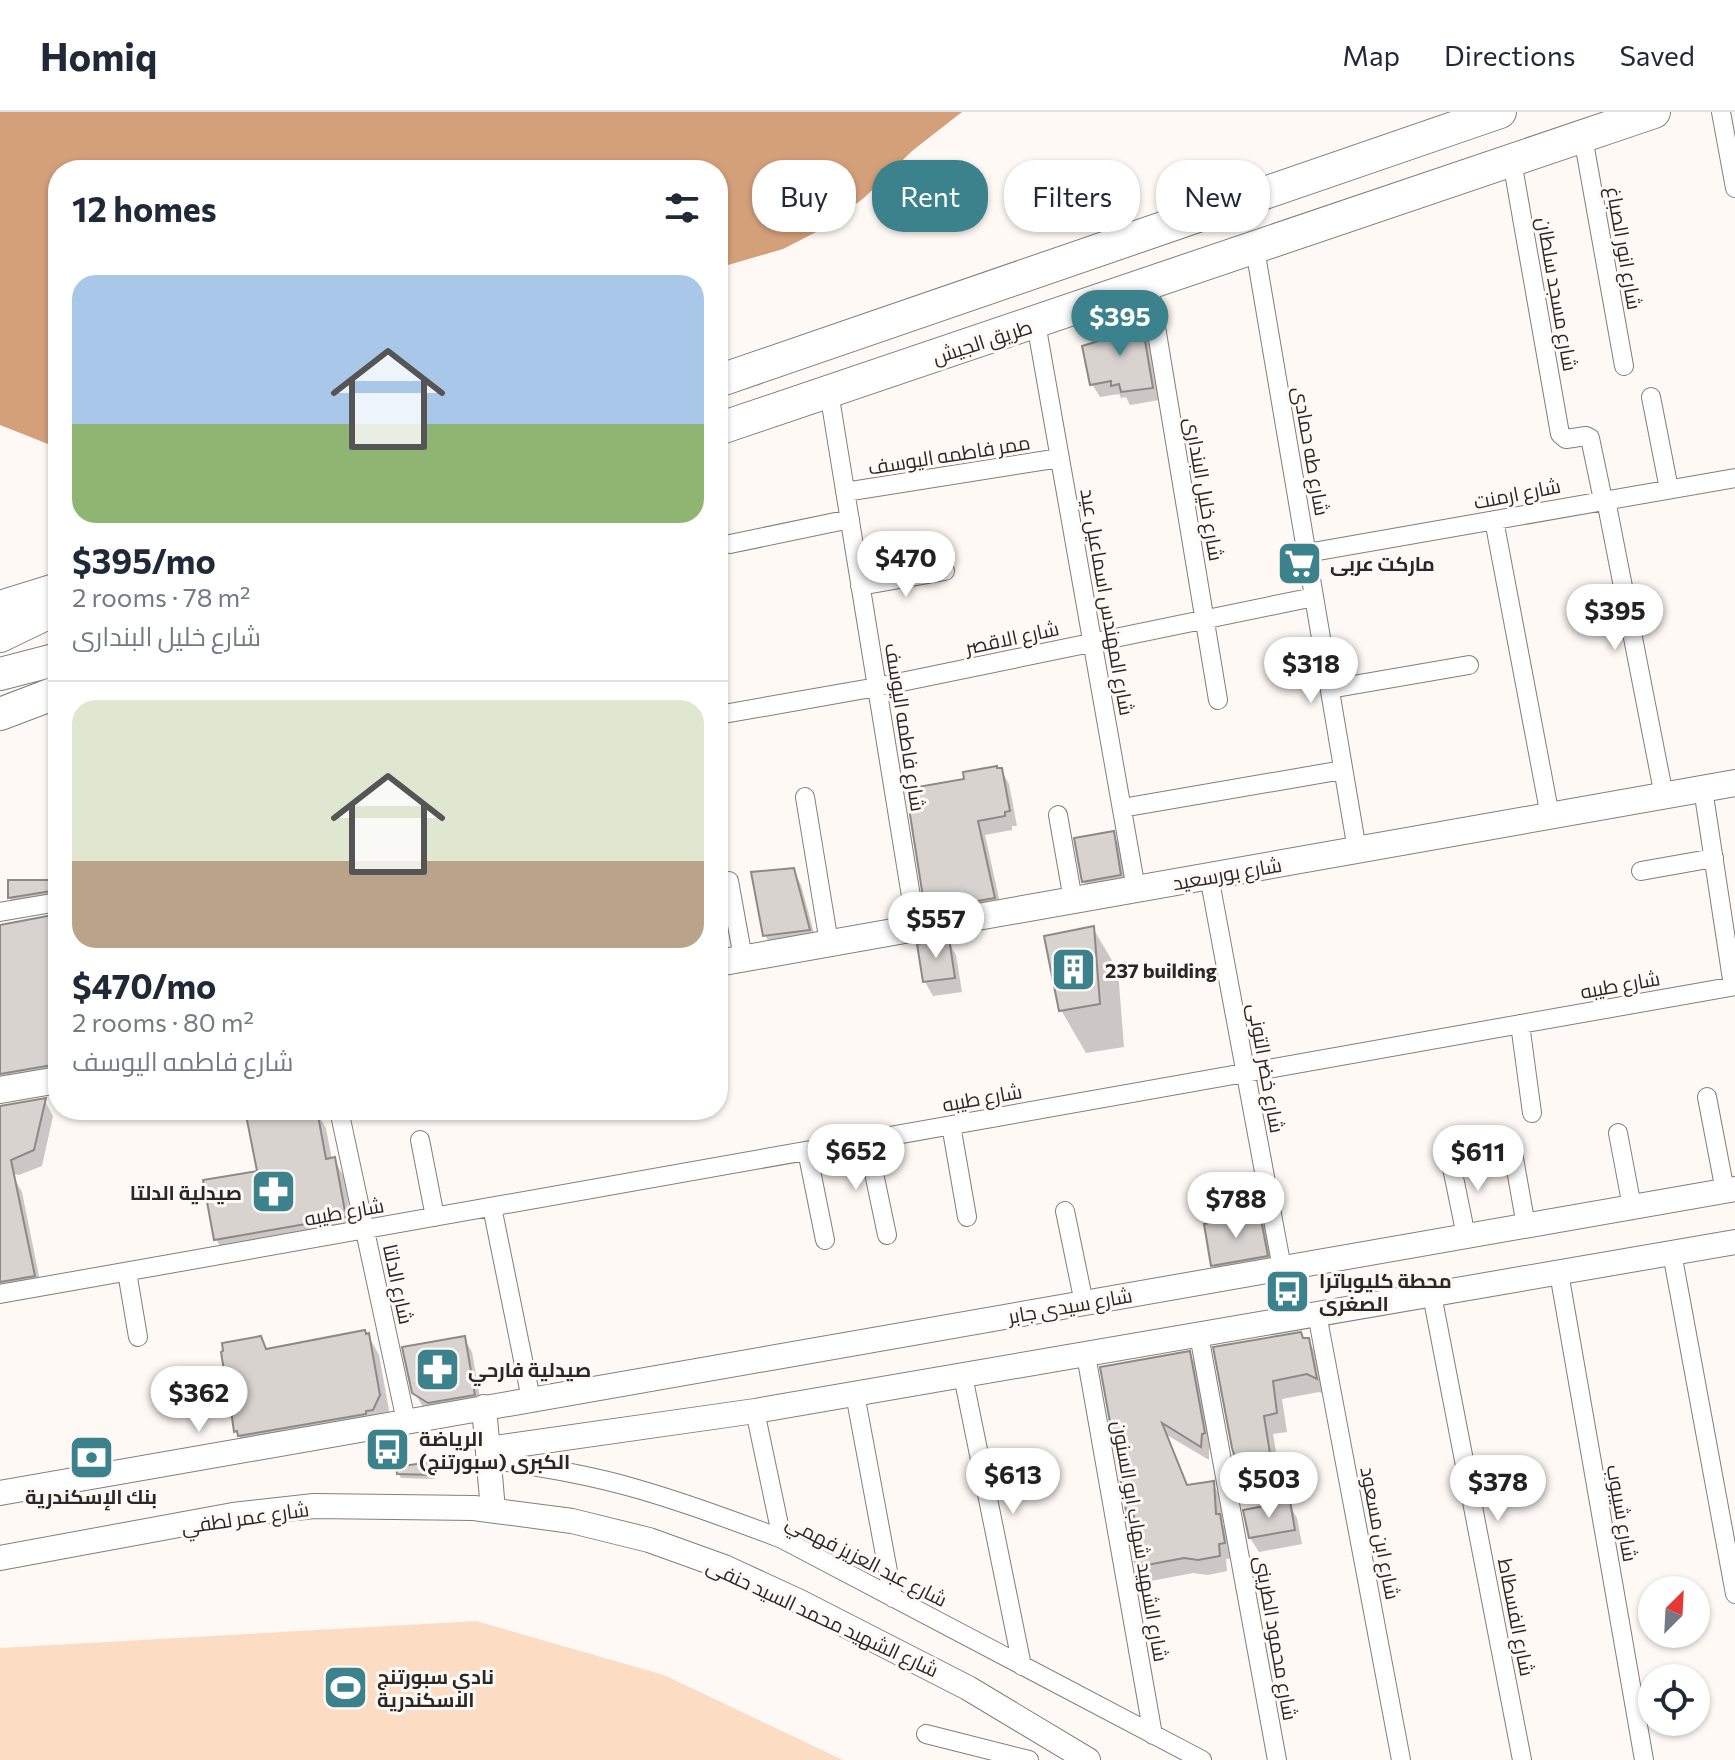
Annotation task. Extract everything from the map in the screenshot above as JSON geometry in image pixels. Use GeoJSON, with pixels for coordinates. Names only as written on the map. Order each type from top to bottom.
{"type":"FeatureCollection","features":[{"type":"Feature","properties":{"kind":"highway"},"geometry":{"type":"LineString","coordinates":[[728,378],[1500,112]]}},
{"type":"Feature","properties":{"kind":"highway","name":"طريق الجيش"},"geometry":{"type":"LineString","coordinates":[[728,426],[1654,112]]}},
{"type":"Feature","properties":{"kind":"highway"},"geometry":{"type":"LineString","coordinates":[[0,607],[48,592]]}},
{"type":"Feature","properties":{"kind":"highway"},"geometry":{"type":"LineString","coordinates":[[0,636],[48,613]]}},
{"type":"Feature","properties":{"kind":"highway"},"geometry":{"type":"LineString","coordinates":[[0,674],[48,662]]}},
{"type":"Feature","properties":{"kind":"highway"},"geometry":{"type":"LineString","coordinates":[[0,714],[48,696]]}},
{"type":"Feature","properties":{"kind":"main road","name":"شارع بورسعيد"},"geometry":{"type":"LineString","coordinates":[[731,960],[1735,783]]}},
{"type":"Feature","properties":{"kind":"main road"},"geometry":{"type":"LineString","coordinates":[[0,1090],[48,1082]]}},
{"type":"Feature","properties":{"kind":"street"},"geometry":{"type":"LineString","coordinates":[[1721,112],[1735,188]]}},
{"type":"Feature","properties":{"kind":"street","name":"شارع انور الصباغ"},"geometry":{"type":"LineString","coordinates":[[1583,137],[1624,366]]}},
{"type":"Feature","properties":{"kind":"street","name":"شارع مسجد سلطان"},"geometry":{"type":"LineString","coordinates":[[1512,161],[1560,434],[1566,439],[1590,438],[1605,500]]}},
{"type":"Feature","properties":{"kind":"street","name":"شارع طه حمادى"},"geometry":{"type":"LineString","coordinates":[[1255,249],[1357,850]]}},
{"type":"Feature","properties":{"kind":"street","name":"شارع خليل البندارى"},"geometry":{"type":"LineString","coordinates":[[1149,285],[1218,700]]}},
{"type":"Feature","properties":{"kind":"street","name":"شارع المهندس اسماعيل عيد"},"geometry":{"type":"LineString","coordinates":[[1036,323],[1136,889]]}},
{"type":"Feature","properties":{"kind":"street","name":"شارع فاطمه اليوسف"},"geometry":{"type":"LineString","coordinates":[[829,392],[916,927]]}},
{"type":"Feature","properties":{"kind":"street"},"geometry":{"type":"LineString","coordinates":[[1651,397],[1669,489]]}},
{"type":"Feature","properties":{"kind":"street","name":"ممر فاطمه اليوسف"},"geometry":{"type":"LineString","coordinates":[[845,492],[1060,458]]}},
{"type":"Feature","properties":{"kind":"street","name":"شارع ارمنت"},"geometry":{"type":"LineString","coordinates":[[1307,553],[1735,478]]}},
{"type":"Feature","properties":{"kind":"street"},"geometry":{"type":"LineString","coordinates":[[1605,500],[1664,796]]}},
{"type":"Feature","properties":{"kind":"street"},"geometry":{"type":"LineString","coordinates":[[730,544],[850,519]]}},
{"type":"Feature","properties":{"kind":"street"},"geometry":{"type":"LineString","coordinates":[[1494,520],[1550,816]]}},
{"type":"Feature","properties":{"kind":"street"},"geometry":{"type":"LineString","coordinates":[[860,586],[945,571]]}},
{"type":"Feature","properties":{"kind":"street","name":"شارع الاقصر"},"geometry":{"type":"LineString","coordinates":[[728,713],[877,687],[1314,597]]}},
{"type":"Feature","properties":{"kind":"street"},"geometry":{"type":"LineString","coordinates":[[1330,689],[1469,665]]}},
{"type":"Feature","properties":{"kind":"street"},"geometry":{"type":"LineString","coordinates":[[1122,808],[1343,770]]}},
{"type":"Feature","properties":{"kind":"street"},"geometry":{"type":"LineString","coordinates":[[1703,789],[1734,986]]}},
{"type":"Feature","properties":{"kind":"street"},"geometry":{"type":"LineString","coordinates":[[805,797],[829,943]]}},
{"type":"Feature","properties":{"kind":"street"},"geometry":{"type":"LineString","coordinates":[[1058,815],[1073,900]]}},
{"type":"Feature","properties":{"kind":"street"},"geometry":{"type":"LineString","coordinates":[[1641,871],[1714,858]]}},
{"type":"Feature","properties":{"kind":"street","name":"شارع خضر التونى"},"geometry":{"type":"LineString","coordinates":[[1209,876],[1282,1268]]}},
{"type":"Feature","properties":{"kind":"street"},"geometry":{"type":"LineString","coordinates":[[729,881],[731,960]]}},
{"type":"Feature","properties":{"kind":"street"},"geometry":{"type":"LineString","coordinates":[[0,912],[48,904]]}},
{"type":"Feature","properties":{"kind":"street","name":"شارع طيبه"},"geometry":{"type":"LineString","coordinates":[[0,1294],[1734,986]]}},
{"type":"Feature","properties":{"kind":"street"},"geometry":{"type":"LineString","coordinates":[[1520,1024],[1532,1113]]}},
{"type":"Feature","properties":{"kind":"street"},"geometry":{"type":"LineString","coordinates":[[1707,1097],[1730,1190]]}},
{"type":"Feature","properties":{"kind":"street","name":"شارع الدلتا"},"geometry":{"type":"LineString","coordinates":[[341,1120],[406,1421]]}},
{"type":"Feature","properties":{"kind":"street"},"geometry":{"type":"LineString","coordinates":[[951,1125],[967,1217]]}},
{"type":"Feature","properties":{"kind":"street"},"geometry":{"type":"LineString","coordinates":[[1618,1133],[1632,1207]]}},
{"type":"Feature","properties":{"kind":"street"},"geometry":{"type":"LineString","coordinates":[[420,1140],[435,1217]]}},
{"type":"Feature","properties":{"kind":"street"},"geometry":{"type":"LineString","coordinates":[[867,1140],[887,1235]]}},
{"type":"Feature","properties":{"kind":"street"},"geometry":{"type":"LineString","coordinates":[[1512,1147],[1526,1226]]}},
{"type":"Feature","properties":{"kind":"street"},"geometry":{"type":"LineString","coordinates":[[807,1151],[825,1240]]}},
{"type":"Feature","properties":{"kind":"street"},"geometry":{"type":"LineString","coordinates":[[1450,1158],[1466,1236]]}},
{"type":"Feature","properties":{"kind":"street","name":"شارع سيدى جابر"},"geometry":{"type":"LineString","coordinates":[[406,1421],[1730,1190]]}},
{"type":"Feature","properties":{"kind":"street"},"geometry":{"type":"LineString","coordinates":[[492,1207],[531,1399]]}},
{"type":"Feature","properties":{"kind":"street"},"geometry":{"type":"LineString","coordinates":[[1065,1211],[1084,1303]]}},
{"type":"Feature","properties":{"kind":"street"},"geometry":{"type":"LineString","coordinates":[[488,1454],[963,1376],[1735,1242]]}},
{"type":"Feature","properties":{"kind":"street"},"geometry":{"type":"LineString","coordinates":[[1672,1253],[1735,1594]]}},
{"type":"Feature","properties":{"kind":"street"},"geometry":{"type":"LineString","coordinates":[[127,1272],[138,1337]]}},
{"type":"Feature","properties":{"kind":"street","name":"شارع شيبوب"},"geometry":{"type":"LineString","coordinates":[[1559,1273],[1644,1760]]}},
{"type":"Feature","properties":{"kind":"street","name":"شارع الفسطاط"},"geometry":{"type":"LineString","coordinates":[[1432,1295],[1522,1760]]}},
{"type":"Feature","properties":{"kind":"street","name":"شارع ابن مسعود"},"geometry":{"type":"LineString","coordinates":[[1317,1314],[1401,1760]]}},
{"type":"Feature","properties":{"kind":"street","name":"شارع محمود الطرينى"},"geometry":{"type":"LineString","coordinates":[[1199,1335],[1277,1760]]}},
{"type":"Feature","properties":{"kind":"street","name":"شارع الشهيد شهاب ابو السنون"},"geometry":{"type":"LineString","coordinates":[[1086,1355],[1153,1735]]}},
{"type":"Feature","properties":{"kind":"street"},"geometry":{"type":"LineString","coordinates":[[963,1376],[1022,1666]]}},
{"type":"Feature","properties":{"kind":"street"},"geometry":{"type":"LineString","coordinates":[[855,1394],[893,1598]]}},
{"type":"Feature","properties":{"kind":"street"},"geometry":{"type":"LineString","coordinates":[[484,1407],[493,1510]]}},
{"type":"Feature","properties":{"kind":"street"},"geometry":{"type":"LineString","coordinates":[[755,1411],[782,1539]]}},
{"type":"Feature","properties":{"kind":"street"},"geometry":{"type":"LineString","coordinates":[[0,1493],[406,1421]]}},
{"type":"Feature","properties":{"kind":"street","name":"شارع عبد العزيز فهمي"},"geometry":{"type":"LineString","coordinates":[[488,1454],[638,1489],[782,1539],[1202,1760]]}},
{"type":"Feature","properties":{"kind":"street","name":"شارع عمر لطفي"},"geometry":{"type":"LineString","coordinates":[[0,1558],[274,1509],[341,1506],[493,1510]]}},
{"type":"Feature","properties":{"kind":"street","name":"شارع الشهيد محمد السيد حنفى"},"geometry":{"type":"LineString","coordinates":[[493,1510],[572,1521],[649,1540],[724,1567],[939,1672],[1088,1760]]}},
{"type":"Feature","properties":{"kind":"street"},"geometry":{"type":"LineString","coordinates":[[926,1734],[1029,1760]]}},
{"type":"Feature","properties":{"kind":"shaded area"},"geometry":{"type":"Polygon","coordinates":[[[0,112],[962,112],[903,160],[872,160],[872,190],[856,204],[856,160],[752,160],[752,232],[816,232],[783,249],[728,265],[728,160],[48,160],[48,444],[0,425],[0,112]]]}},
{"type":"Feature","properties":{"kind":"shaded area","name":"نادي سبورتنج الاسكندرية"},"geometry":{"type":"Polygon","coordinates":[[[476,1621],[664,1675],[843,1760],[0,1760],[0,1648],[476,1621]]]}},
{"type":"Feature","properties":{"kind":"building"},"geometry":{"type":"Polygon","coordinates":[[[1141,317],[1153,388],[1121,392],[1119,384],[1111,386],[1111,381],[1090,385],[1082,346],[1102,340],[1100,332],[1141,317]]]}},
{"type":"Feature","properties":{"kind":"building"},"geometry":{"type":"Polygon","coordinates":[[[997,766],[1002,768],[1010,811],[1005,812],[1005,816],[978,821],[995,898],[925,910],[906,789],[964,779],[963,772],[997,766]]]}},
{"type":"Feature","properties":{"kind":"building"},"geometry":{"type":"Polygon","coordinates":[[[1114,831],[1121,875],[1082,882],[1074,838],[1114,831]]]}},
{"type":"Feature","properties":{"kind":"building"},"geometry":{"type":"Polygon","coordinates":[[[794,868],[810,930],[763,936],[751,872],[794,868]]]}},
{"type":"Feature","properties":{"kind":"building"},"geometry":{"type":"Polygon","coordinates":[[[8,880],[48,880],[48,892],[8,898],[8,880]]]}},
{"type":"Feature","properties":{"kind":"building"},"geometry":{"type":"Polygon","coordinates":[[[48,916],[48,1066],[0,1074],[0,925],[48,916]]]}},
{"type":"Feature","properties":{"kind":"building","name":"237 building"},"geometry":{"type":"Polygon","coordinates":[[[1094,926],[1100,1004],[1059,1011],[1044,936],[1094,926]]]}},
{"type":"Feature","properties":{"kind":"building"},"geometry":{"type":"Polygon","coordinates":[[[949,938],[955,978],[923,982],[917,944],[949,938]]]}},
{"type":"Feature","properties":{"kind":"building"},"geometry":{"type":"Polygon","coordinates":[[[46,1098],[34,1150],[11,1160],[35,1276],[0,1282],[0,1106],[46,1098]]]}},
{"type":"Feature","properties":{"kind":"building","name":"صيدلية الدلتا"},"geometry":{"type":"Polygon","coordinates":[[[247,1120],[319,1120],[326,1159],[335,1157],[346,1217],[214,1240],[203,1180],[257,1171],[247,1120]]]}},
{"type":"Feature","properties":{"kind":"building"},"geometry":{"type":"Polygon","coordinates":[[[1260,1214],[1268,1256],[1211,1266],[1204,1224],[1260,1214]]]}},
{"type":"Feature","properties":{"kind":"building"},"geometry":{"type":"Polygon","coordinates":[[[365,1330],[366,1334],[369,1333],[380,1395],[373,1410],[366,1411],[366,1414],[238,1436],[237,1431],[234,1432],[231,1410],[235,1409],[230,1382],[226,1383],[222,1343],[261,1336],[266,1349],[365,1330]]]}},
{"type":"Feature","properties":{"kind":"building"},"geometry":{"type":"Polygon","coordinates":[[[1301,1332],[1303,1338],[1309,1338],[1317,1379],[1307,1374],[1273,1381],[1277,1413],[1264,1416],[1276,1491],[1244,1486],[1232,1448],[1213,1347],[1301,1332]]]}},
{"type":"Feature","properties":{"kind":"building","name":"صيدلية فارحي"},"geometry":{"type":"Polygon","coordinates":[[[465,1336],[475,1395],[428,1403],[412,1393],[402,1347],[465,1336]]]}},
{"type":"Feature","properties":{"kind":"building"},"geometry":{"type":"Polygon","coordinates":[[[1190,1351],[1205,1433],[1202,1434],[1201,1447],[1162,1423],[1187,1485],[1214,1481],[1216,1514],[1220,1514],[1225,1543],[1219,1544],[1220,1556],[1198,1560],[1184,1558],[1136,1567],[1133,1551],[1138,1548],[1134,1516],[1127,1516],[1100,1367],[1190,1351]]]}},
{"type":"Feature","properties":{"kind":"building"},"geometry":{"type":"Polygon","coordinates":[[[430,1462],[436,1464],[438,1471],[433,1475],[397,1474],[396,1467],[430,1462]]]}},
{"type":"Feature","properties":{"kind":"building"},"geometry":{"type":"Polygon","coordinates":[[[1290,1501],[1295,1530],[1249,1538],[1243,1510],[1290,1501]]]}},
{"type":"Feature","properties":{"kind":"place","name":"ماركت عربى"},"geometry":{"type":"Point","coordinates":[1299,563]}},
{"type":"Feature","properties":{"kind":"place","name":"237 building"},"geometry":{"type":"Point","coordinates":[1074,970]}},
{"type":"Feature","properties":{"kind":"place","name":"صيدلية الدلتا"},"geometry":{"type":"Point","coordinates":[273,1192]}},
{"type":"Feature","properties":{"kind":"place","name":"محطة كليوباترا الصغرى"},"geometry":{"type":"Point","coordinates":[1288,1291]}},
{"type":"Feature","properties":{"kind":"place","name":"صيدلية فارحي"},"geometry":{"type":"Point","coordinates":[437,1369]}},
{"type":"Feature","properties":{"kind":"place","name":"الرياضة (سبورتنج) الكبرى"},"geometry":{"type":"Point","coordinates":[388,1450]}},
{"type":"Feature","properties":{"kind":"place","name":"بنك الإسكندرية"},"geometry":{"type":"Point","coordinates":[91,1457]}},
{"type":"Feature","properties":{"kind":"place","name":"نادي سبورتنج الاسكندرية"},"geometry":{"type":"Point","coordinates":[346,1688]}}]}
